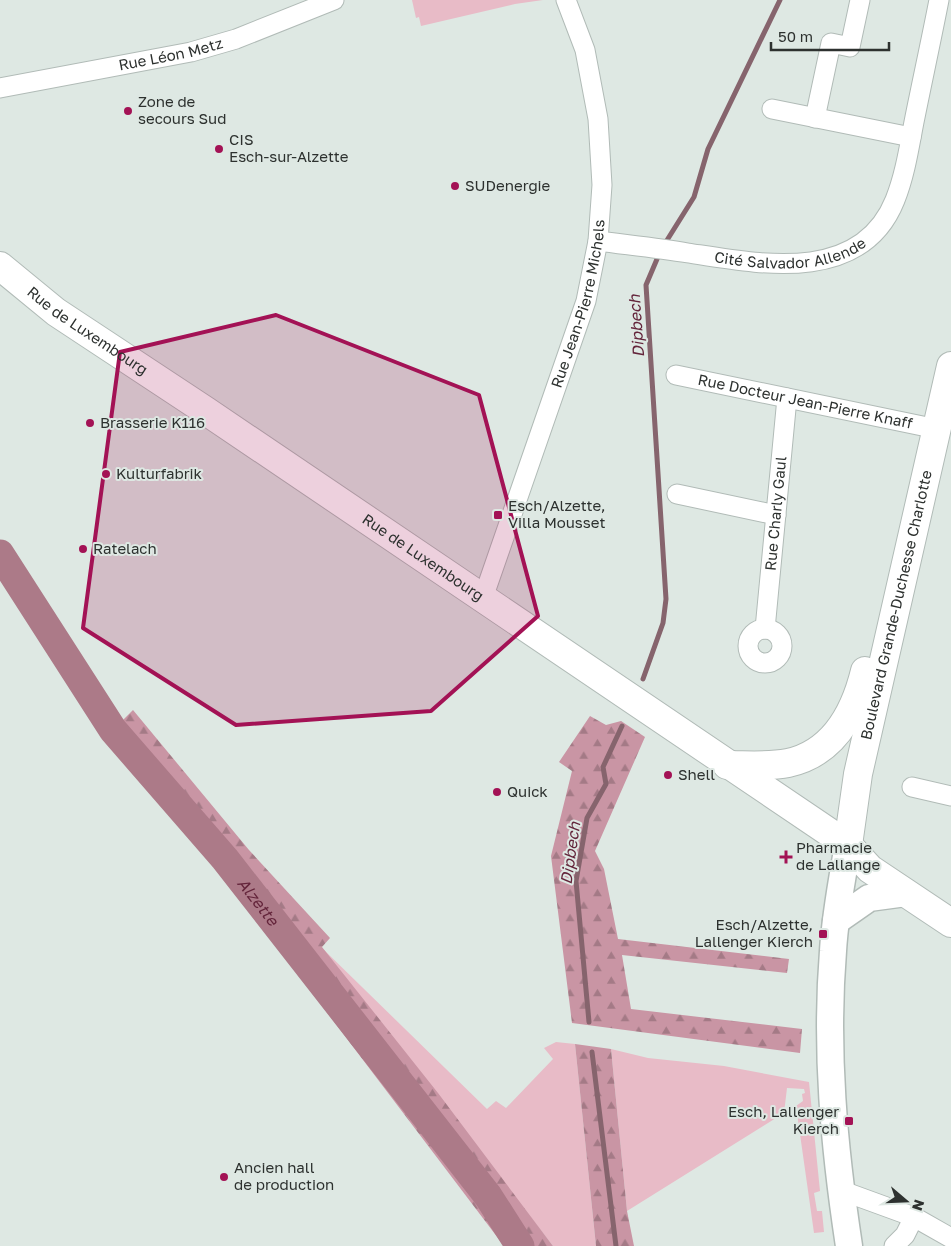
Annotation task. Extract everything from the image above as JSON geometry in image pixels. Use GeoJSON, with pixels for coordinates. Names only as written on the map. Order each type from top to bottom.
{"type":"FeatureCollection","features":[{"type":"Feature","properties":{"kind":"main road","name":"Rue de Luxembourg"},"geometry":{"type":"LineString","coordinates":[[0,266],[56,312],[206,411],[848,845],[870,869],[951,923]]}},
{"type":"Feature","properties":{"kind":"main road","name":"Boulevard Grande-Duchesse Charlotte"},"geometry":{"type":"LineString","coordinates":[[848,845],[858,774],[951,366]]}},
{"type":"Feature","properties":{"kind":"main road"},"geometry":{"type":"LineString","coordinates":[[727,764],[765,766],[789,763],[808,755],[826,744],[845,724],[859,694],[886,583],[919,503]]}},
{"type":"Feature","properties":{"kind":"main road","name":"Rue de Luxembourg"},"geometry":{"type":"LineString","coordinates":[[848,845],[878,854],[951,903]]}},
{"type":"Feature","properties":{"kind":"main road"},"geometry":{"type":"LineString","coordinates":[[848,845],[836,921],[830,991],[829,1068],[840,1190],[849,1246]]}},
{"type":"Feature","properties":{"kind":"main road"},"geometry":{"type":"LineString","coordinates":[[836,921],[869,898],[906,893]]}},
{"type":"Feature","properties":{"kind":"street","name":"Rue Léon Metz"},"geometry":{"type":"LineString","coordinates":[[0,88],[191,52],[253,33],[334,0]]}},
{"type":"Feature","properties":{"kind":"street","name":"Rue Jean-Pierre Michels"},"geometry":{"type":"LineString","coordinates":[[483,598],[586,301],[598,241],[602,184],[598,118],[585,50],[566,0]]}},
{"type":"Feature","properties":{"kind":"street"},"geometry":{"type":"LineString","coordinates":[[815,118],[831,43],[850,47],[860,0]]}},
{"type":"Feature","properties":{"kind":"street","name":"Cité Salvador Allende"},"geometry":{"type":"LineString","coordinates":[[598,241],[749,262],[798,264],[821,262],[843,254],[862,242],[881,224],[895,200],[911,137],[938,0]]}},
{"type":"Feature","properties":{"kind":"street"},"geometry":{"type":"LineString","coordinates":[[772,109],[911,137]]}},
{"type":"Feature","properties":{"kind":"street","name":"Rue Docteur Jean-Pierre Knaff"},"geometry":{"type":"LineString","coordinates":[[676,375],[937,429]]}},
{"type":"Feature","properties":{"kind":"street","name":"Rue Charly Gaul"},"geometry":{"type":"LineString","coordinates":[[765,628],[787,398]]}},
{"type":"Feature","properties":{"kind":"street"},"geometry":{"type":"LineString","coordinates":[[677,494],[776,515]]}},
{"type":"Feature","properties":{"kind":"street"},"geometry":{"type":"LineString","coordinates":[[912,787],[951,796]]}},
{"type":"Feature","properties":{"kind":"street"},"geometry":{"type":"LineString","coordinates":[[840,1190],[914,1217],[951,1238]]}},
{"type":"Feature","properties":{"kind":"street"},"geometry":{"type":"LineString","coordinates":[[894,1246],[905,1235],[914,1217]]}},
{"type":"Feature","properties":{"kind":"highlighted area"},"geometry":{"type":"Polygon","coordinates":[[[276,315],[479,395],[538,616],[431,711],[236,725],[83,628],[120,352],[276,315]]]}},
{"type":"Feature","properties":{"kind":"shaded area"},"geometry":{"type":"Polygon","coordinates":[[[412,0],[543,0],[515,4],[421,26],[419,17],[416,18],[412,0]]]}},
{"type":"Feature","properties":{"kind":"shaded area"},"geometry":{"type":"Polygon","coordinates":[[[321,947],[487,1109],[496,1101],[506,1108],[553,1059],[544,1048],[556,1042],[575,1044],[596,1246],[553,1246],[321,947]]]}},
{"type":"Feature","properties":{"kind":"shaded area"},"geometry":{"type":"Polygon","coordinates":[[[611,1049],[648,1058],[724,1066],[809,1082],[820,1191],[814,1193],[817,1211],[822,1211],[824,1232],[814,1233],[796,1106],[803,1101],[802,1094],[805,1093],[804,1089],[787,1088],[784,1113],[627,1211],[611,1049]]]}},
{"type":"Feature","properties":{"kind":"green space"},"geometry":{"type":"Polygon","coordinates":[[[133,710],[249,850],[330,938],[322,947],[438,1093],[553,1246],[504,1246],[113,730],[133,710]]]}},
{"type":"Feature","properties":{"kind":"green space"},"geometry":{"type":"Polygon","coordinates":[[[590,716],[606,725],[621,721],[645,737],[595,851],[604,869],[618,939],[789,959],[787,973],[622,955],[631,1009],[802,1029],[800,1053],[572,1023],[551,856],[572,771],[559,762],[590,716]]]}},
{"type":"Feature","properties":{"kind":"green space"},"geometry":{"type":"Polygon","coordinates":[[[575,1044],[611,1049],[627,1211],[634,1246],[596,1246],[575,1044]]]}},
{"type":"Feature","properties":{"kind":"waterway","name":"Dipbech"},"geometry":{"type":"LineString","coordinates":[[664,245],[694,197],[708,149],[780,0]]}},
{"type":"Feature","properties":{"kind":"waterway","name":"Dipbech"},"geometry":{"type":"LineString","coordinates":[[643,679],[663,623],[666,599],[646,285],[660,252]]}},
{"type":"Feature","properties":{"kind":"waterway","name":"Alzette"},"geometry":{"type":"LineString","coordinates":[[0,554],[113,730],[225,859],[488,1196],[520,1246]]}},
{"type":"Feature","properties":{"kind":"waterway","name":"Dipbech"},"geometry":{"type":"LineString","coordinates":[[589,1022],[576,881],[587,818],[606,784],[603,767],[622,726]]}},
{"type":"Feature","properties":{"kind":"waterway","name":"Dipbech"},"geometry":{"type":"LineString","coordinates":[[592,1052],[616,1246]]}},
{"type":"Feature","properties":{"kind":"place","name":"Zone de secours Sud"},"geometry":{"type":"Point","coordinates":[128,111]}},
{"type":"Feature","properties":{"kind":"place","name":"CIS Esch-sur-Alzette"},"geometry":{"type":"Point","coordinates":[219,149]}},
{"type":"Feature","properties":{"kind":"place","name":"SUDenergie"},"geometry":{"type":"Point","coordinates":[455,186]}},
{"type":"Feature","properties":{"kind":"place","name":"Brasserie K116"},"geometry":{"type":"Point","coordinates":[90,423]}},
{"type":"Feature","properties":{"kind":"place","name":"Kulturfabrik"},"geometry":{"type":"Point","coordinates":[106,474]}},
{"type":"Feature","properties":{"kind":"place","name":"Esch/Alzette, Villa Mousset"},"geometry":{"type":"Point","coordinates":[498,515]}},
{"type":"Feature","properties":{"kind":"place","name":"Ratelach"},"geometry":{"type":"Point","coordinates":[83,549]}},
{"type":"Feature","properties":{"kind":"place","name":"Shell"},"geometry":{"type":"Point","coordinates":[668,775]}},
{"type":"Feature","properties":{"kind":"place","name":"Quick"},"geometry":{"type":"Point","coordinates":[497,792]}},
{"type":"Feature","properties":{"kind":"place","name":"Pharmacie de Lallange"},"geometry":{"type":"Point","coordinates":[786,857]}},
{"type":"Feature","properties":{"kind":"place","name":"Esch/Alzette, Lallenger Kierch"},"geometry":{"type":"Point","coordinates":[823,934]}},
{"type":"Feature","properties":{"kind":"place","name":"Esch, Lallenger Kierch"},"geometry":{"type":"Point","coordinates":[849,1121]}},
{"type":"Feature","properties":{"kind":"place","name":"Ancien hall de production"},"geometry":{"type":"Point","coordinates":[224,1177]}}]}
